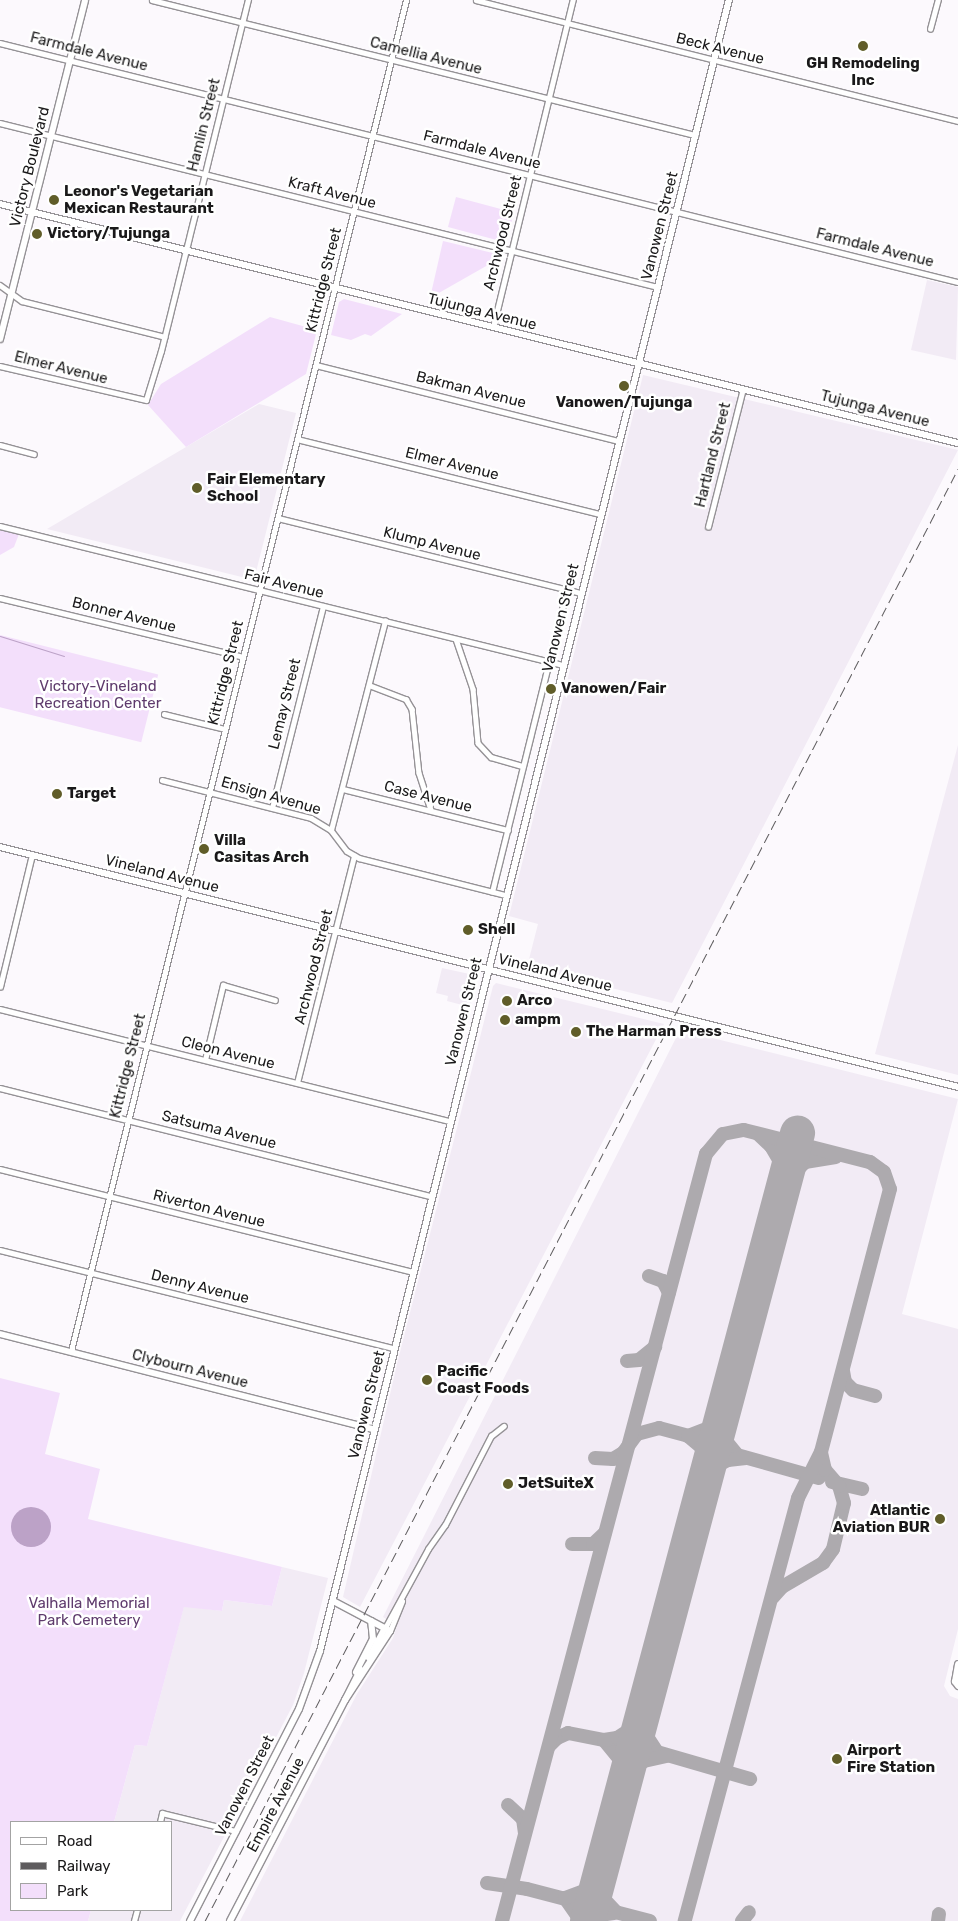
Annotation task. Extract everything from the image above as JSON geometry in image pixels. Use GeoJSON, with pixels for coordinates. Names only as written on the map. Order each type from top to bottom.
{"type":"FeatureCollection","features":[{"type":"Feature","properties":{"kind":"main road","name":"Victory Boulevard"},"geometry":{"type":"LineString","coordinates":[[0,339],[85,0]]}},
{"type":"Feature","properties":{"kind":"main road","name":"Vanowen Street"},"geometry":{"type":"LineString","coordinates":[[190,1921],[306,1695],[332,1601],[505,895],[729,0]]}},
{"type":"Feature","properties":{"kind":"main road","name":"Tujunga Avenue"},"geometry":{"type":"LineString","coordinates":[[0,204],[958,442]]}},
{"type":"Feature","properties":{"kind":"main road","name":"Vineland Avenue"},"geometry":{"type":"LineString","coordinates":[[0,847],[958,1087]]}},
{"type":"Feature","properties":{"kind":"main road","name":"Clybourn Avenue"},"geometry":{"type":"LineString","coordinates":[[0,1334],[374,1429]]}},
{"type":"Feature","properties":{"kind":"main road"},"geometry":{"type":"LineString","coordinates":[[332,1601],[387,1630]]}},
{"type":"Feature","properties":{"kind":"main road"},"geometry":{"type":"LineString","coordinates":[[353,1680],[373,1640],[371,1620]]}},
{"type":"Feature","properties":{"kind":"main road","name":"Empire Avenue"},"geometry":{"type":"LineString","coordinates":[[345,1700],[353,1680],[387,1630]]}},
{"type":"Feature","properties":{"kind":"main road","name":"Empire Avenue"},"geometry":{"type":"LineString","coordinates":[[230,1921],[345,1700],[387,1630]]}},
{"type":"Feature","properties":{"kind":"main road"},"geometry":{"type":"LineString","coordinates":[[957,1685],[958,1664]]}},
{"type":"Feature","properties":{"kind":"street","name":"Camellia Avenue"},"geometry":{"type":"LineString","coordinates":[[152,0],[695,135]]}},
{"type":"Feature","properties":{"kind":"street","name":"Hamlin Street"},"geometry":{"type":"LineString","coordinates":[[146,400],[165,337],[248,0]]}},
{"type":"Feature","properties":{"kind":"street","name":"Kittridge Street"},"geometry":{"type":"LineString","coordinates":[[70,1351],[406,0]]}},
{"type":"Feature","properties":{"kind":"street","name":"Beck Avenue"},"geometry":{"type":"LineString","coordinates":[[476,0],[958,121]]}},
{"type":"Feature","properties":{"kind":"street","name":"Archwood Street"},"geometry":{"type":"LineString","coordinates":[[492,327],[573,0]]}},
{"type":"Feature","properties":{"kind":"street"},"geometry":{"type":"LineString","coordinates":[[930,29],[938,0]]}},
{"type":"Feature","properties":{"kind":"street","name":"Farmdale Avenue"},"geometry":{"type":"LineString","coordinates":[[0,43],[958,282]]}},
{"type":"Feature","properties":{"kind":"street","name":"Kraft Avenue"},"geometry":{"type":"LineString","coordinates":[[0,123],[658,287]]}},
{"type":"Feature","properties":{"kind":"street"},"geometry":{"type":"LineString","coordinates":[[0,284],[22,301],[165,337]]}},
{"type":"Feature","properties":{"kind":"street","name":"Bakman Avenue"},"geometry":{"type":"LineString","coordinates":[[316,365],[619,441]]}},
{"type":"Feature","properties":{"kind":"street","name":"Elmer Avenue"},"geometry":{"type":"LineString","coordinates":[[0,366],[146,400]]}},
{"type":"Feature","properties":{"kind":"street","name":"Hartland Street"},"geometry":{"type":"LineString","coordinates":[[708,527],[743,389]]}},
{"type":"Feature","properties":{"kind":"street","name":"Elmer Avenue"},"geometry":{"type":"LineString","coordinates":[[297,439],[600,514]]}},
{"type":"Feature","properties":{"kind":"street"},"geometry":{"type":"LineString","coordinates":[[0,445],[34,454]]}},
{"type":"Feature","properties":{"kind":"street","name":"Klump Avenue"},"geometry":{"type":"LineString","coordinates":[[278,518],[580,593]]}},
{"type":"Feature","properties":{"kind":"street","name":"Fair Avenue"},"geometry":{"type":"LineString","coordinates":[[0,526],[563,665]]}},
{"type":"Feature","properties":{"kind":"street","name":"Vanowen Street"},"geometry":{"type":"LineString","coordinates":[[492,892],[567,590]]}},
{"type":"Feature","properties":{"kind":"street","name":"Bonner Avenue"},"geometry":{"type":"LineString","coordinates":[[0,598],[243,657]]}},
{"type":"Feature","properties":{"kind":"street","name":"Lemay Street"},"geometry":{"type":"LineString","coordinates":[[272,808],[322,606]]}},
{"type":"Feature","properties":{"kind":"street"},"geometry":{"type":"LineString","coordinates":[[331,830],[385,621]]}},
{"type":"Feature","properties":{"kind":"street"},"geometry":{"type":"LineString","coordinates":[[456,639],[473,689],[478,742],[491,757],[523,766]]}},
{"type":"Feature","properties":{"kind":"street"},"geometry":{"type":"LineString","coordinates":[[369,685],[406,699],[412,709],[419,773],[431,810]]}},
{"type":"Feature","properties":{"kind":"street"},"geometry":{"type":"LineString","coordinates":[[164,714],[225,729]]}},
{"type":"Feature","properties":{"kind":"street","name":"Ensign Avenue"},"geometry":{"type":"LineString","coordinates":[[162,780],[311,818],[331,830],[354,856]]}},
{"type":"Feature","properties":{"kind":"street","name":"Case Avenue"},"geometry":{"type":"LineString","coordinates":[[343,789],[508,830]]}},
{"type":"Feature","properties":{"kind":"street"},"geometry":{"type":"LineString","coordinates":[[0,987],[32,855]]}},
{"type":"Feature","properties":{"kind":"street","name":"Archwood Street"},"geometry":{"type":"LineString","coordinates":[[298,1083],[354,856]]}},
{"type":"Feature","properties":{"kind":"street"},"geometry":{"type":"LineString","coordinates":[[354,856],[505,895]]}},
{"type":"Feature","properties":{"kind":"street"},"geometry":{"type":"LineString","coordinates":[[204,1060],[223,985],[275,1000]]}},
{"type":"Feature","properties":{"kind":"street","name":"Cleon Avenue"},"geometry":{"type":"LineString","coordinates":[[0,1009],[450,1121]]}},
{"type":"Feature","properties":{"kind":"street","name":"Satsuma Avenue"},"geometry":{"type":"LineString","coordinates":[[0,1088],[431,1196]]}},
{"type":"Feature","properties":{"kind":"street","name":"Riverton Avenue"},"geometry":{"type":"LineString","coordinates":[[0,1170],[413,1272]]}},
{"type":"Feature","properties":{"kind":"street","name":"Denny Avenue"},"geometry":{"type":"LineString","coordinates":[[0,1250],[394,1348]]}},
{"type":"Feature","properties":{"kind":"street","name":"Empire Avenue"},"geometry":{"type":"LineString","coordinates":[[387,1630],[406,1591],[445,1525],[492,1436],[504,1426]]}},
{"type":"Feature","properties":{"kind":"street"},"geometry":{"type":"LineString","coordinates":[[160,1821],[162,1813],[236,1831]]}},
{"type":"Feature","properties":{"kind":"shaded area"},"geometry":{"type":"Polygon","coordinates":[[[927,280],[958,287],[956,360],[911,350],[927,280]]]}},
{"type":"Feature","properties":{"kind":"shaded area"},"geometry":{"type":"Polygon","coordinates":[[[643,375],[958,450],[672,1003],[527,967],[538,924],[509,916],[643,375]]]}},
{"type":"Feature","properties":{"kind":"shaded area","name":"Fair Elementary School"},"geometry":{"type":"Polygon","coordinates":[[[259,404],[296,413],[254,580],[47,529],[259,404]]]}},
{"type":"Feature","properties":{"kind":"shaded area"},"geometry":{"type":"Polygon","coordinates":[[[958,745],[958,1075],[875,1054],[958,745]]]}},
{"type":"Feature","properties":{"kind":"shaded area"},"geometry":{"type":"Polygon","coordinates":[[[442,968],[474,975],[476,980],[470,1007],[447,1001],[448,996],[436,993],[442,968]]]}},
{"type":"Feature","properties":{"kind":"shaded area"},"geometry":{"type":"Polygon","coordinates":[[[496,983],[664,1024],[360,1607],[343,1597],[398,1360],[493,986],[496,983]]]}},
{"type":"Feature","properties":{"kind":"shaded area"},"geometry":{"type":"Polygon","coordinates":[[[680,1030],[958,1099],[902,1314],[958,1329],[958,1629],[944,1686],[950,1696],[958,1699],[958,1921],[240,1921],[357,1694],[393,1638],[397,1626],[383,1617],[680,1030]]]}},
{"type":"Feature","properties":{"kind":"shaded area"},"geometry":{"type":"Polygon","coordinates":[[[31,1507],[45,1513],[51,1527],[45,1541],[31,1547],[17,1541],[11,1527],[17,1513],[31,1507]]]}},
{"type":"Feature","properties":{"kind":"shaded area"},"geometry":{"type":"Polygon","coordinates":[[[282,1567],[328,1578],[304,1673],[293,1705],[180,1921],[88,1921],[91,1911],[172,1911],[172,1821],[114,1821],[135,1745],[147,1746],[184,1606],[222,1611],[224,1600],[272,1606],[282,1567]]]}},
{"type":"Feature","properties":{"kind":"green space"},"geometry":{"type":"Polygon","coordinates":[[[456,197],[514,213],[506,242],[448,227],[456,197]]]}},
{"type":"Feature","properties":{"kind":"green space"},"geometry":{"type":"Polygon","coordinates":[[[443,241],[501,255],[502,257],[430,298],[443,241]]]}},
{"type":"Feature","properties":{"kind":"green space"},"geometry":{"type":"Polygon","coordinates":[[[344,299],[402,314],[371,336],[365,334],[351,340],[331,335],[339,302],[344,299]]]}},
{"type":"Feature","properties":{"kind":"green space"},"geometry":{"type":"Polygon","coordinates":[[[270,317],[317,330],[306,374],[186,447],[148,405],[161,384],[270,317]]]}},
{"type":"Feature","properties":{"kind":"green space"},"geometry":{"type":"Polygon","coordinates":[[[0,530],[19,534],[14,547],[0,555],[0,530]]]}},
{"type":"Feature","properties":{"kind":"green space","name":"Victory-Vineland Recreation Center"},"geometry":{"type":"Polygon","coordinates":[[[0,635],[158,674],[141,742],[0,707],[0,635]]]}},
{"type":"Feature","properties":{"kind":"green space","name":"Valhalla Memorial Park Cemetery"},"geometry":{"type":"Polygon","coordinates":[[[0,1378],[60,1393],[45,1454],[100,1469],[88,1519],[282,1567],[272,1606],[224,1600],[222,1611],[184,1607],[147,1746],[135,1745],[114,1821],[10,1821],[10,1911],[91,1911],[88,1921],[0,1921],[0,1378]]]}},
{"type":"Feature","properties":{"kind":"waterway"},"geometry":{"type":"LineString","coordinates":[[0,636],[64,656]]}},
{"type":"Feature","properties":{"kind":"taxiway"},"geometry":{"type":"LineString","coordinates":[[502,1921],[706,1154],[723,1134],[744,1130],[870,1162],[884,1172],[890,1189],[821,1452],[798,1498],[685,1921]]}},
{"type":"Feature","properties":{"kind":"taxiway"},"geometry":{"type":"LineString","coordinates":[[758,1134],[771,1146],[779,1160],[781,1195]]}},
{"type":"Feature","properties":{"kind":"taxiway"},"geometry":{"type":"LineString","coordinates":[[781,1196],[792,1175],[805,1162],[836,1157]]}},
{"type":"Feature","properties":{"kind":"taxiway"},"geometry":{"type":"LineString","coordinates":[[649,1276],[663,1281],[669,1293]]}},
{"type":"Feature","properties":{"kind":"taxiway"},"geometry":{"type":"LineString","coordinates":[[627,1361],[639,1360],[655,1347]]}},
{"type":"Feature","properties":{"kind":"taxiway"},"geometry":{"type":"LineString","coordinates":[[843,1371],[845,1382],[853,1390],[875,1396]]}},
{"type":"Feature","properties":{"kind":"taxiway"},"geometry":{"type":"LineString","coordinates":[[688,1436],[711,1427],[723,1412],[727,1396]]}},
{"type":"Feature","properties":{"kind":"taxiway"},"geometry":{"type":"LineString","coordinates":[[723,1412],[725,1440],[737,1455],[819,1478]]}},
{"type":"Feature","properties":{"kind":"taxiway"},"geometry":{"type":"LineString","coordinates":[[595,1458],[613,1459],[623,1453],[637,1434],[659,1428],[688,1436],[701,1447],[705,1457],[704,1483]]}},
{"type":"Feature","properties":{"kind":"taxiway"},"geometry":{"type":"LineString","coordinates":[[773,1597],[782,1587],[823,1563],[833,1549],[844,1503],[839,1486],[825,1470],[821,1453]]}},
{"type":"Feature","properties":{"kind":"taxiway"},"geometry":{"type":"LineString","coordinates":[[704,1482],[718,1465],[728,1460],[746,1458]]}},
{"type":"Feature","properties":{"kind":"taxiway"},"geometry":{"type":"LineString","coordinates":[[832,1482],[862,1489]]}},
{"type":"Feature","properties":{"kind":"taxiway"},"geometry":{"type":"LineString","coordinates":[[572,1544],[593,1544],[605,1533]]}},
{"type":"Feature","properties":{"kind":"taxiway"},"geometry":{"type":"LineString","coordinates":[[643,1710],[644,1732],[657,1752],[750,1779]]}},
{"type":"Feature","properties":{"kind":"taxiway"},"geometry":{"type":"LineString","coordinates":[[549,1746],[557,1738],[568,1733],[604,1740],[617,1738],[634,1727],[643,1711]]}},
{"type":"Feature","properties":{"kind":"taxiway"},"geometry":{"type":"LineString","coordinates":[[604,1740],[620,1760],[622,1785]]}},
{"type":"Feature","properties":{"kind":"taxiway"},"geometry":{"type":"LineString","coordinates":[[622,1791],[635,1767],[644,1761],[666,1756]]}},
{"type":"Feature","properties":{"kind":"taxiway"},"geometry":{"type":"LineString","coordinates":[[508,1805],[523,1819],[525,1833]]}},
{"type":"Feature","properties":{"kind":"taxiway"},"geometry":{"type":"LineString","coordinates":[[581,1921],[565,1898],[584,1891],[601,1870]]}},
{"type":"Feature","properties":{"kind":"taxiway"},"geometry":{"type":"LineString","coordinates":[[601,1872],[601,1896],[615,1911]]}},
{"type":"Feature","properties":{"kind":"taxiway"},"geometry":{"type":"LineString","coordinates":[[487,1883],[527,1889],[650,1921]]}},
{"type":"Feature","properties":{"kind":"taxiway"},"geometry":{"type":"LineString","coordinates":[[742,1921],[749,1912]]}},
{"type":"Feature","properties":{"kind":"taxiway"},"geometry":{"type":"LineString","coordinates":[[593,1921],[600,1915],[614,1913]]}},
{"type":"Feature","properties":{"kind":"taxiway"},"geometry":{"type":"LineString","coordinates":[[938,1921],[939,1914]]}},
{"type":"Feature","properties":{"kind":"runway"},"geometry":{"type":"LineString","coordinates":[[587,1921],[797,1133]]}},
{"type":"Feature","properties":{"kind":"railway"},"geometry":{"type":"LineString","coordinates":[[205,1921],[958,469]]}},
{"type":"Feature","properties":{"kind":"place","name":"GH Remodeling Inc"},"geometry":{"type":"Point","coordinates":[863,46]}},
{"type":"Feature","properties":{"kind":"place","name":"Leonor's Vegetarian Mexican Restaurant"},"geometry":{"type":"Point","coordinates":[54,200]}},
{"type":"Feature","properties":{"kind":"place","name":"Victory/Tujunga"},"geometry":{"type":"Point","coordinates":[37,234]}},
{"type":"Feature","properties":{"kind":"place","name":"Vanowen/Tujunga"},"geometry":{"type":"Point","coordinates":[624,386]}},
{"type":"Feature","properties":{"kind":"place","name":"Fair Elementary School"},"geometry":{"type":"Point","coordinates":[197,488]}},
{"type":"Feature","properties":{"kind":"place","name":"Vanowen/Fair"},"geometry":{"type":"Point","coordinates":[551,689]}},
{"type":"Feature","properties":{"kind":"place","name":"Target"},"geometry":{"type":"Point","coordinates":[57,794]}},
{"type":"Feature","properties":{"kind":"place","name":"Villa Casitas Arch"},"geometry":{"type":"Point","coordinates":[204,849]}},
{"type":"Feature","properties":{"kind":"place","name":"Shell"},"geometry":{"type":"Point","coordinates":[468,930]}},
{"type":"Feature","properties":{"kind":"place","name":"Arco"},"geometry":{"type":"Point","coordinates":[507,1001]}},
{"type":"Feature","properties":{"kind":"place","name":"ampm"},"geometry":{"type":"Point","coordinates":[505,1020]}},
{"type":"Feature","properties":{"kind":"place","name":"The Harman Press"},"geometry":{"type":"Point","coordinates":[576,1032]}},
{"type":"Feature","properties":{"kind":"place","name":"Pacific Coast Foods"},"geometry":{"type":"Point","coordinates":[427,1380]}},
{"type":"Feature","properties":{"kind":"place","name":"JetSuiteX"},"geometry":{"type":"Point","coordinates":[508,1484]}},
{"type":"Feature","properties":{"kind":"place","name":"Atlantic Aviation BUR"},"geometry":{"type":"Point","coordinates":[940,1519]}},
{"type":"Feature","properties":{"kind":"place","name":"Airport Fire Station"},"geometry":{"type":"Point","coordinates":[837,1759]}}]}
